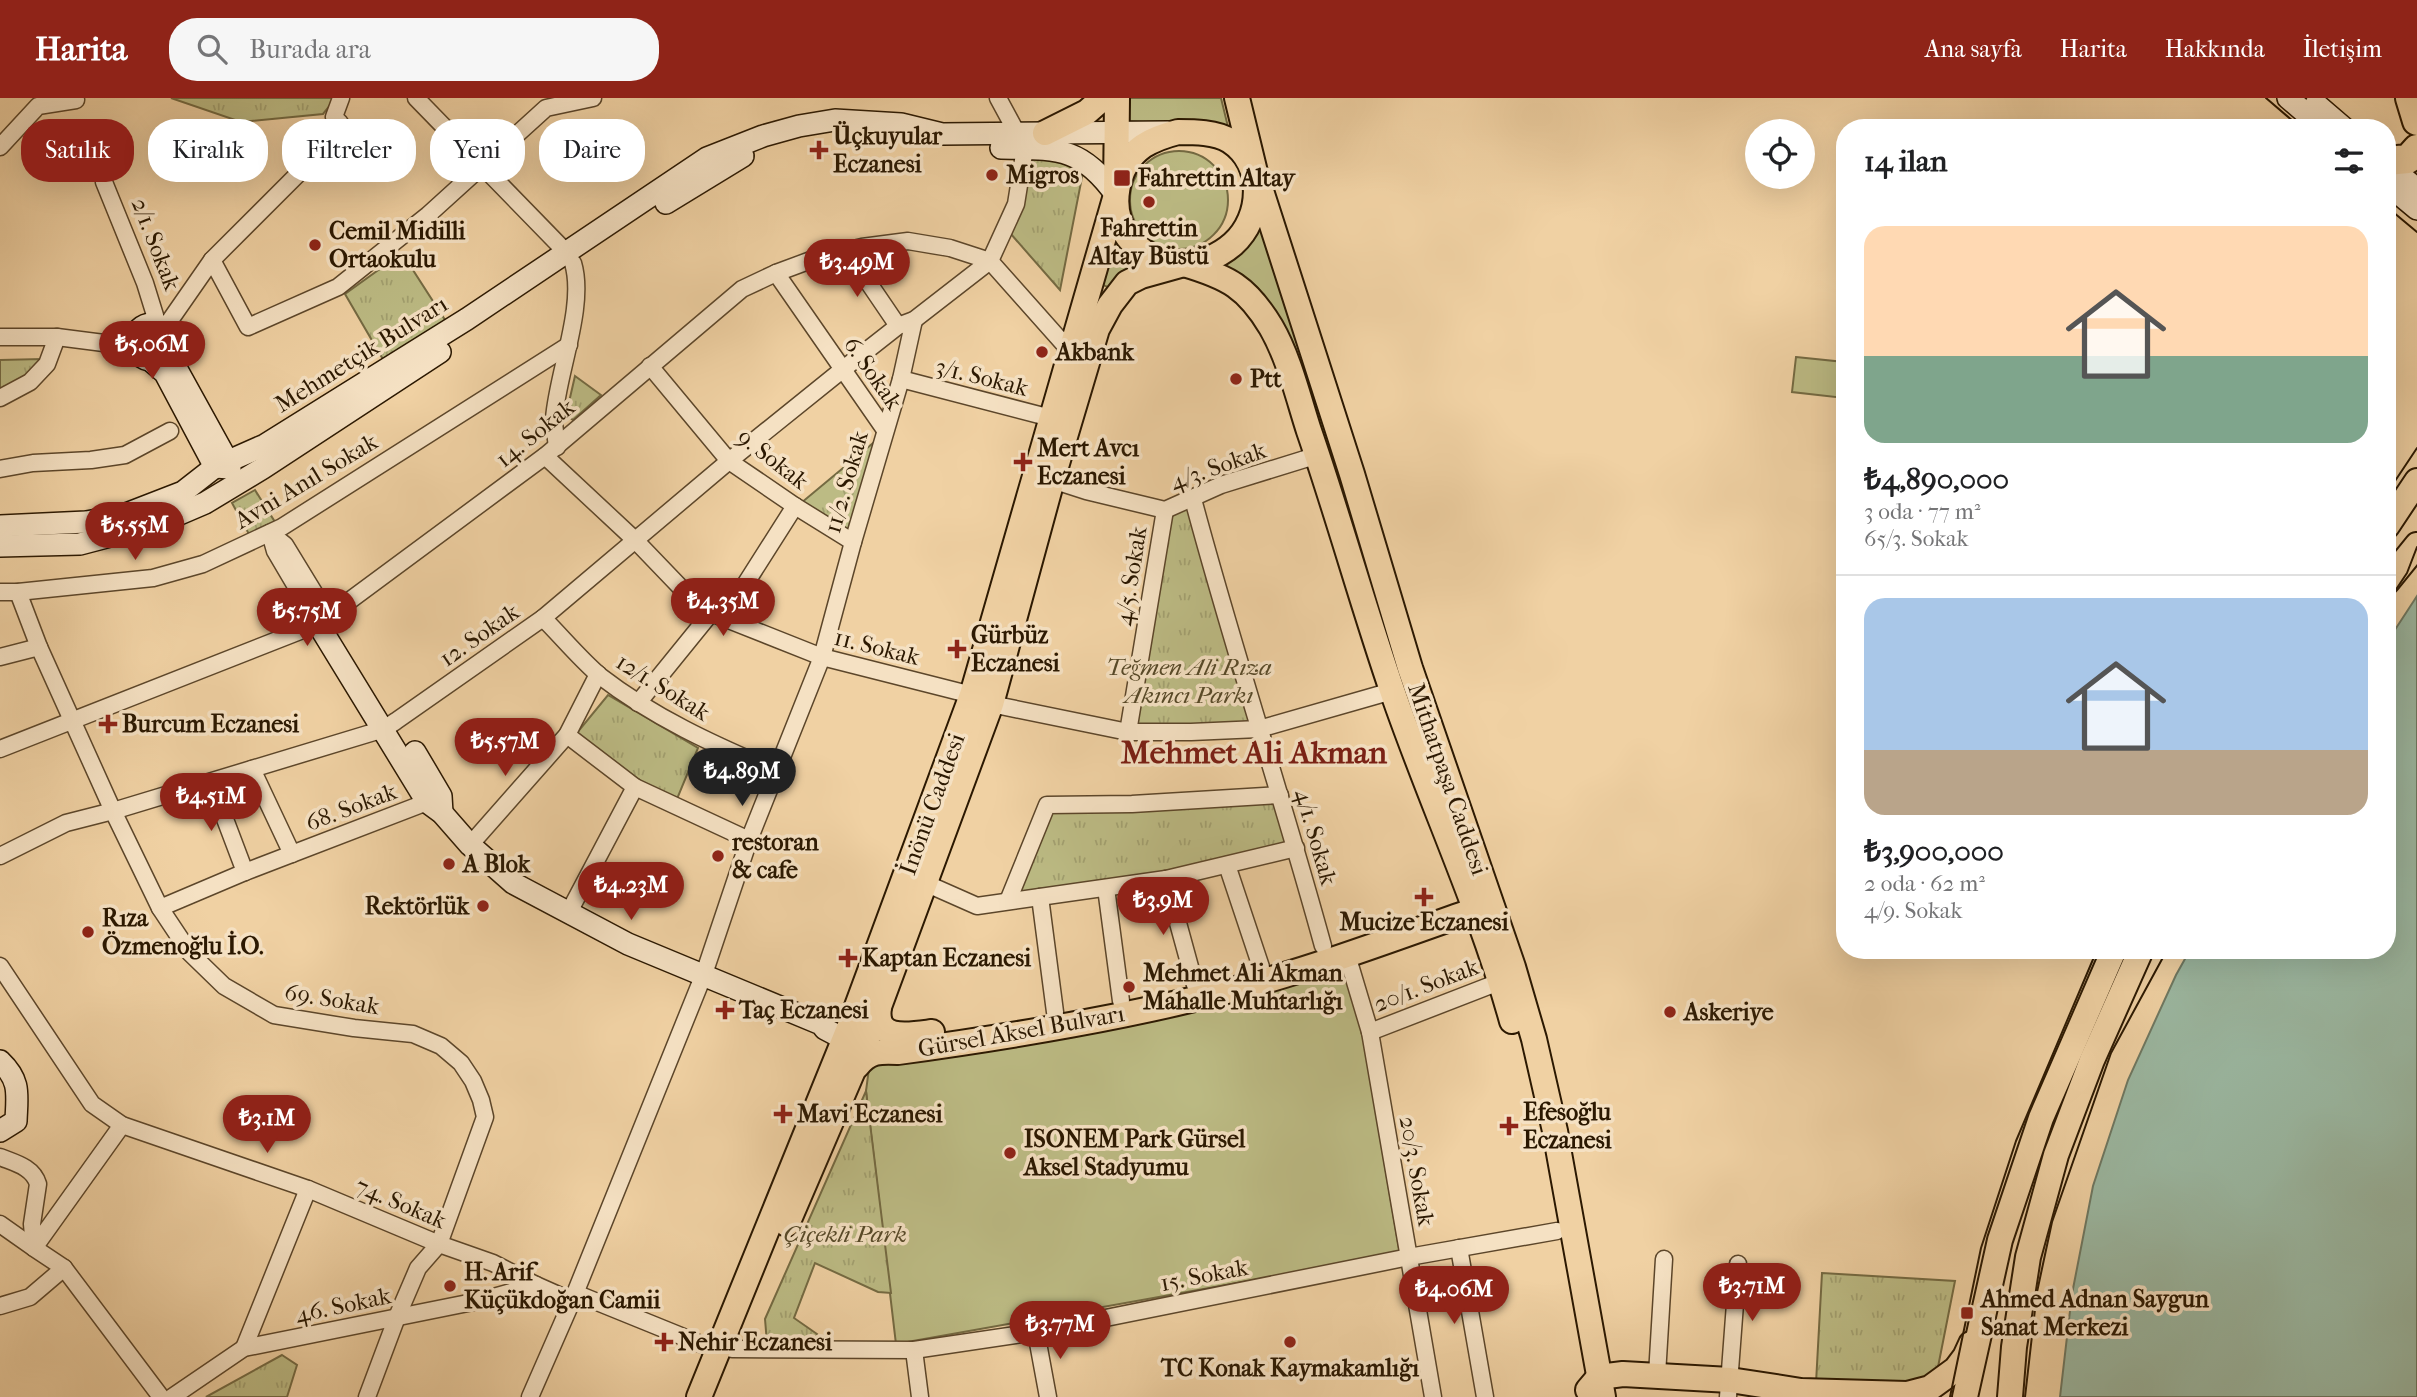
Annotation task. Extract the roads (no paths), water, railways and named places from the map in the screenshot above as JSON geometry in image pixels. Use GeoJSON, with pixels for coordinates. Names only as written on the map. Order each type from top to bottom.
{"type":"FeatureCollection","features":[{"type":"Feature","properties":{"kind":"highway"},"geometry":{"type":"LineString","coordinates":[[2410,98],[2417,104]]}},
{"type":"Feature","properties":{"kind":"highway"},"geometry":{"type":"LineString","coordinates":[[2410,98],[2417,110]]}},
{"type":"Feature","properties":{"kind":"highway"},"geometry":{"type":"LineString","coordinates":[[2410,98],[2417,121]]}},
{"type":"Feature","properties":{"kind":"highway"},"geometry":{"type":"LineString","coordinates":[[2396,161],[2408,159],[2417,149]]}},
{"type":"Feature","properties":{"kind":"main road"},"geometry":{"type":"LineString","coordinates":[[1045,133],[1087,112],[1103,98]]}},
{"type":"Feature","properties":{"kind":"main road"},"geometry":{"type":"LineString","coordinates":[[1116,98],[1116,195],[1126,234],[1142,251],[1162,261],[1184,264],[1203,261],[1232,244],[1245,230],[1255,204],[1255,172],[1237,98]]}},
{"type":"Feature","properties":{"kind":"main road"},"geometry":{"type":"LineString","coordinates":[[2288,98],[2312,119]]}},
{"type":"Feature","properties":{"kind":"main road"},"geometry":{"type":"LineString","coordinates":[[2309,98],[2334,119]]}},
{"type":"Feature","properties":{"kind":"main road","name":"Mehmetçik Bulvarı"},"geometry":{"type":"LineString","coordinates":[[0,526],[62,524],[121,516],[183,492],[223,466],[265,445],[569,258],[759,148],[820,133],[866,132],[926,143],[1021,142],[1077,157],[1102,175],[1116,195]]}},
{"type":"Feature","properties":{"kind":"main road","name":"Mehmetçik Bulvarı"},"geometry":{"type":"LineString","coordinates":[[1021,142],[1045,133],[1178,132]]}},
{"type":"Feature","properties":{"kind":"main road"},"geometry":{"type":"LineString","coordinates":[[1116,195],[1120,176],[1129,159],[1143,146],[1178,132],[1214,135],[1229,140],[1241,151],[1255,172]]}},
{"type":"Feature","properties":{"kind":"main road"},"geometry":{"type":"LineString","coordinates":[[2396,171],[2417,189]]}},
{"type":"Feature","properties":{"kind":"main road","name":"Mithatpaşa Caddesi"},"geometry":{"type":"LineString","coordinates":[[1255,172],[1348,461],[1525,1068],[1557,1231],[1594,1391]]}},
{"type":"Feature","properties":{"kind":"main road"},"geometry":{"type":"LineString","coordinates":[[2396,192],[2417,209]]}},
{"type":"Feature","properties":{"kind":"main road","name":"İnönü Caddesi"},"geometry":{"type":"LineString","coordinates":[[699,1397],[725,1350],[864,1042],[982,699],[1051,418],[1116,195]]}},
{"type":"Feature","properties":{"kind":"main road","name":"Mehmetçik Bulvarı"},"geometry":{"type":"LineString","coordinates":[[0,546],[80,544],[156,523],[205,503],[263,468],[569,258]]}},
{"type":"Feature","properties":{"kind":"main road","name":"Mithatpaşa Caddesi"},"geometry":{"type":"LineString","coordinates":[[1184,264],[1215,274],[1246,292],[1272,328],[1318,455],[1392,691],[1478,903],[1514,967],[1555,1131],[1594,1391]]}},
{"type":"Feature","properties":{"kind":"main road","name":"İnönü Caddesi"},"geometry":{"type":"LineString","coordinates":[[879,1007],[925,883],[1052,480],[1090,348],[1103,317],[1127,283],[1141,276],[1184,264]]}},
{"type":"Feature","properties":{"kind":"main road"},"geometry":{"type":"LineString","coordinates":[[142,353],[164,356],[164,334],[142,327],[136,336],[142,353],[165,373],[223,466]]}},
{"type":"Feature","properties":{"kind":"main road","name":"2/1. Sokak"},"geometry":{"type":"LineString","coordinates":[[164,334],[175,366],[223,466]]}},
{"type":"Feature","properties":{"kind":"main road"},"geometry":{"type":"LineString","coordinates":[[223,466],[263,468]]}},
{"type":"Feature","properties":{"kind":"main road"},"geometry":{"type":"LineString","coordinates":[[205,503],[223,466]]}},
{"type":"Feature","properties":{"kind":"main road"},"geometry":{"type":"LineString","coordinates":[[2396,512],[2417,481]]}},
{"type":"Feature","properties":{"kind":"main road"},"geometry":{"type":"LineString","coordinates":[[2396,571],[2417,545]]}},
{"type":"Feature","properties":{"kind":"main road"},"geometry":{"type":"LineString","coordinates":[[324,621],[437,804],[470,845],[510,881],[628,943],[821,1024],[828,1022],[864,1042]]}},
{"type":"Feature","properties":{"kind":"main road","name":"Gürsel Aksel Bulvarı"},"geometry":{"type":"LineString","coordinates":[[864,1042],[1121,1001],[1195,985],[1261,967],[1401,918],[1478,903]]}},
{"type":"Feature","properties":{"kind":"main road","name":"Gürsel Aksel Bulvarı"},"geometry":{"type":"LineString","coordinates":[[864,1042],[898,1052],[1048,1030],[1243,987],[1347,955],[1478,903]]}},
{"type":"Feature","properties":{"kind":"main road"},"geometry":{"type":"LineString","coordinates":[[1323,946],[1347,955]]}},
{"type":"Feature","properties":{"kind":"main road"},"geometry":{"type":"LineString","coordinates":[[1965,1397],[1996,1252],[2041,1118],[2110,959]]}},
{"type":"Feature","properties":{"kind":"main road"},"geometry":{"type":"LineString","coordinates":[[2010,1397],[2028,1257],[2056,1155],[2092,1060],[2137,959]]}},
{"type":"Feature","properties":{"kind":"main road","name":"Gürsel Aksel Bulvarı"},"geometry":{"type":"LineString","coordinates":[[864,1042],[883,1028],[878,1018],[879,1007]]}},
{"type":"Feature","properties":{"kind":"main road"},"geometry":{"type":"LineString","coordinates":[[0,1062],[15,1079],[17,1086],[5,1123]]}},
{"type":"Feature","properties":{"kind":"main road"},"geometry":{"type":"LineString","coordinates":[[1996,1252],[1996,1286],[1983,1344],[1988,1357],[2001,1359],[2006,1355],[2017,1328]]}},
{"type":"Feature","properties":{"kind":"main road"},"geometry":{"type":"LineString","coordinates":[[1594,1391],[1623,1374],[1657,1376],[1729,1388],[1825,1394],[1907,1394],[1930,1388],[1956,1370],[1980,1324]]}},
{"type":"Feature","properties":{"kind":"main road","name":"İnönü Caddesi"},"geometry":{"type":"LineString","coordinates":[[712,1397],[725,1350]]}},
{"type":"Feature","properties":{"kind":"main road"},"geometry":{"type":"LineString","coordinates":[[1864,1393],[1891,1397]]}},
{"type":"Feature","properties":{"kind":"street"},"geometry":{"type":"LineString","coordinates":[[164,334],[212,260],[339,133],[340,123],[334,117],[341,98]]}},
{"type":"Feature","properties":{"kind":"street"},"geometry":{"type":"LineString","coordinates":[[416,98],[436,119]]}},
{"type":"Feature","properties":{"kind":"street"},"geometry":{"type":"LineString","coordinates":[[525,122],[545,103],[593,98]]}},
{"type":"Feature","properties":{"kind":"street"},"geometry":{"type":"LineString","coordinates":[[998,98],[1021,142],[1016,204],[990,261],[1070,351]]}},
{"type":"Feature","properties":{"kind":"street"},"geometry":{"type":"LineString","coordinates":[[0,146],[38,106],[76,100]]}},
{"type":"Feature","properties":{"kind":"street","name":"2/1. Sokak"},"geometry":{"type":"LineString","coordinates":[[104,182],[164,334]]}},
{"type":"Feature","properties":{"kind":"street"},"geometry":{"type":"LineString","coordinates":[[212,260],[248,327],[338,287],[428,215],[463,182]]}},
{"type":"Feature","properties":{"kind":"street"},"geometry":{"type":"LineString","coordinates":[[497,182],[569,258],[578,278],[551,451]]}},
{"type":"Feature","properties":{"kind":"street","name":"14. Sokak"},"geometry":{"type":"LineString","coordinates":[[0,749],[324,621],[551,451],[742,289],[776,273],[846,251],[908,241],[950,248],[990,261]]}},
{"type":"Feature","properties":{"kind":"street"},"geometry":{"type":"LineString","coordinates":[[846,251],[906,323]]}},
{"type":"Feature","properties":{"kind":"street","name":"12. Sokak"},"geometry":{"type":"LineString","coordinates":[[0,856],[66,823],[211,782],[390,725],[543,618],[842,370],[990,261]]}},
{"type":"Feature","properties":{"kind":"street","name":"6. Sokak"},"geometry":{"type":"LineString","coordinates":[[776,273],[885,430]]}},
{"type":"Feature","properties":{"kind":"street","name":"11/2. Sokak"},"geometry":{"type":"LineString","coordinates":[[704,974],[749,840],[822,657],[901,379],[906,323]]}},
{"type":"Feature","properties":{"kind":"street"},"geometry":{"type":"LineString","coordinates":[[0,337],[57,337],[142,353]]}},
{"type":"Feature","properties":{"kind":"street"},"geometry":{"type":"LineString","coordinates":[[0,398],[30,382],[47,364],[57,337]]}},
{"type":"Feature","properties":{"kind":"street","name":"Avni Anıl Sokak"},"geometry":{"type":"LineString","coordinates":[[0,592],[153,578],[203,564],[282,527],[569,345]]}},
{"type":"Feature","properties":{"kind":"street","name":"9. Sokak"},"geometry":{"type":"LineString","coordinates":[[650,366],[729,461],[853,542]]}},
{"type":"Feature","properties":{"kind":"street","name":"3/1. Sokak"},"geometry":{"type":"LineString","coordinates":[[901,379],[1051,418]]}},
{"type":"Feature","properties":{"kind":"street"},"geometry":{"type":"LineString","coordinates":[[0,469],[33,463],[125,455],[170,432]]}},
{"type":"Feature","properties":{"kind":"street","name":"11. Sokak"},"geometry":{"type":"LineString","coordinates":[[551,451],[683,590],[711,613],[822,657],[982,699],[1128,732],[1259,729],[1392,691]]}},
{"type":"Feature","properties":{"kind":"street","name":"4/3. Sokak"},"geometry":{"type":"LineString","coordinates":[[1052,480],[1165,510],[1221,485],[1318,455]]}},
{"type":"Feature","properties":{"kind":"street","name":"4/1. Sokak"},"geometry":{"type":"LineString","coordinates":[[1193,499],[1222,609],[1296,848],[1323,946]]}},
{"type":"Feature","properties":{"kind":"street"},"geometry":{"type":"LineString","coordinates":[[638,703],[711,613],[739,594],[795,506]]}},
{"type":"Feature","properties":{"kind":"street","name":"4/5. Sokak"},"geometry":{"type":"LineString","coordinates":[[1128,732],[1165,510]]}},
{"type":"Feature","properties":{"kind":"street"},"geometry":{"type":"LineString","coordinates":[[270,533],[285,545],[324,621]]}},
{"type":"Feature","properties":{"kind":"street","name":"69. Sokak"},"geometry":{"type":"LineString","coordinates":[[18,592],[39,647],[113,811],[160,908],[189,951],[224,986],[274,1015],[413,1034],[441,1046],[461,1063],[481,1100],[485,1117],[439,1244],[418,1268],[367,1397]]}},
{"type":"Feature","properties":{"kind":"street","name":"12/1. Sokak"},"geometry":{"type":"LineString","coordinates":[[543,618],[598,674],[638,703],[714,746],[776,771]]}},
{"type":"Feature","properties":{"kind":"street"},"geometry":{"type":"LineString","coordinates":[[0,657],[39,647]]}},
{"type":"Feature","properties":{"kind":"street"},"geometry":{"type":"LineString","coordinates":[[470,845],[568,735],[598,674]]}},
{"type":"Feature","properties":{"kind":"street"},"geometry":{"type":"LineString","coordinates":[[568,735],[635,787],[749,840]]}},
{"type":"Feature","properties":{"kind":"street"},"geometry":{"type":"LineString","coordinates":[[252,769],[292,854]]}},
{"type":"Feature","properties":{"kind":"street"},"geometry":{"type":"LineString","coordinates":[[211,782],[245,872]]}},
{"type":"Feature","properties":{"kind":"street"},"geometry":{"type":"LineString","coordinates":[[569,912],[635,787]]}},
{"type":"Feature","properties":{"kind":"street"},"geometry":{"type":"LineString","coordinates":[[1008,901],[1047,805],[1132,804],[1280,795]]}},
{"type":"Feature","properties":{"kind":"street","name":"68. Sokak"},"geometry":{"type":"LineString","coordinates":[[160,908],[292,854],[437,804]]}},
{"type":"Feature","properties":{"kind":"street"},"geometry":{"type":"LineString","coordinates":[[925,883],[977,906],[1166,879],[1296,848]]}},
{"type":"Feature","properties":{"kind":"street"},"geometry":{"type":"LineString","coordinates":[[1227,865],[1261,967]]}},
{"type":"Feature","properties":{"kind":"street"},"geometry":{"type":"LineString","coordinates":[[1166,879],[1195,985]]}},
{"type":"Feature","properties":{"kind":"street"},"geometry":{"type":"LineString","coordinates":[[1106,888],[1121,1001]]}},
{"type":"Feature","properties":{"kind":"street"},"geometry":{"type":"LineString","coordinates":[[1040,897],[1055,1012]]}},
{"type":"Feature","properties":{"kind":"street","name":"20/3. Sokak"},"geometry":{"type":"LineString","coordinates":[[1347,955],[1370,1032],[1433,1397]]}},
{"type":"Feature","properties":{"kind":"street","name":"74. Sokak"},"geometry":{"type":"LineString","coordinates":[[0,966],[92,1104],[122,1125],[308,1189],[439,1244],[493,1263],[536,1285],[725,1350]]}},
{"type":"Feature","properties":{"kind":"street"},"geometry":{"type":"LineString","coordinates":[[530,1397],[574,1297],[704,974]]}},
{"type":"Feature","properties":{"kind":"street","name":"20/1. Sokak"},"geometry":{"type":"LineString","coordinates":[[1370,1032],[1499,982]]}},
{"type":"Feature","properties":{"kind":"street"},"geometry":{"type":"LineString","coordinates":[[34,1248],[122,1125]]}},
{"type":"Feature","properties":{"kind":"street"},"geometry":{"type":"LineString","coordinates":[[0,1157],[27,1169],[38,1184],[32,1224],[34,1248]]}},
{"type":"Feature","properties":{"kind":"street"},"geometry":{"type":"LineString","coordinates":[[244,1348],[308,1189]]}},
{"type":"Feature","properties":{"kind":"street"},"geometry":{"type":"LineString","coordinates":[[0,1224],[64,1268],[161,1397]]}},
{"type":"Feature","properties":{"kind":"street","name":"15. Sokak"},"geometry":{"type":"LineString","coordinates":[[725,1350],[914,1350],[1036,1332],[1409,1257],[1557,1231]]}},
{"type":"Feature","properties":{"kind":"street"},"geometry":{"type":"LineString","coordinates":[[1459,1248],[1485,1397]]}},
{"type":"Feature","properties":{"kind":"street"},"geometry":{"type":"LineString","coordinates":[[1657,1376],[1664,1259]]}},
{"type":"Feature","properties":{"kind":"street"},"geometry":{"type":"LineString","coordinates":[[1729,1388],[1738,1264]]}},
{"type":"Feature","properties":{"kind":"street"},"geometry":{"type":"LineString","coordinates":[[0,1306],[30,1297],[64,1268]]}},
{"type":"Feature","properties":{"kind":"street","name":"46. Sokak"},"geometry":{"type":"LineString","coordinates":[[172,1397],[244,1348],[483,1300],[536,1285]]}},
{"type":"Feature","properties":{"kind":"street"},"geometry":{"type":"LineString","coordinates":[[1036,1332],[1048,1397]]}},
{"type":"Feature","properties":{"kind":"street"},"geometry":{"type":"LineString","coordinates":[[914,1350],[919,1397]]}},
{"type":"Feature","properties":{"kind":"tram line"},"geometry":{"type":"LineString","coordinates":[[2266,98],[2290,119]]}},
{"type":"Feature","properties":{"kind":"tram line"},"geometry":{"type":"LineString","coordinates":[[2396,214],[2417,232]]}},
{"type":"Feature","properties":{"kind":"tram line"},"geometry":{"type":"LineString","coordinates":[[2396,480],[2417,448]]}},
{"type":"Feature","properties":{"kind":"tram line"},"geometry":{"type":"LineString","coordinates":[[2396,590],[2407,573],[2417,547]]}},
{"type":"Feature","properties":{"kind":"tram line"},"geometry":{"type":"LineString","coordinates":[[1950,1397],[1981,1248],[2016,1141],[2093,959]]}},
{"type":"Feature","properties":{"kind":"tram line"},"geometry":{"type":"LineString","coordinates":[[2025,1397],[2037,1292],[2052,1222],[2111,1053],[2162,959]]}},
{"type":"Feature","properties":{"kind":"place","name":"Üçkuyular Eczanesi"},"geometry":{"type":"Point","coordinates":[819,150]}},
{"type":"Feature","properties":{"kind":"place","name":"Migros"},"geometry":{"type":"Point","coordinates":[992,175]}},
{"type":"Feature","properties":{"kind":"place","name":"Fahrettin Altay"},"geometry":{"type":"Point","coordinates":[1122,178]}},
{"type":"Feature","properties":{"kind":"place","name":"Fahrettin Altay Büstü"},"geometry":{"type":"Point","coordinates":[1149,202]}},
{"type":"Feature","properties":{"kind":"place","name":"Cemil Midilli Ortaokulu"},"geometry":{"type":"Point","coordinates":[315,245]}},
{"type":"Feature","properties":{"kind":"place","name":"Akbank"},"geometry":{"type":"Point","coordinates":[1042,352]}},
{"type":"Feature","properties":{"kind":"place","name":"Ptt"},"geometry":{"type":"Point","coordinates":[1236,379]}},
{"type":"Feature","properties":{"kind":"place","name":"Mert Avcı Eczanesi"},"geometry":{"type":"Point","coordinates":[1023,462]}},
{"type":"Feature","properties":{"kind":"place","name":"Gürbüz Eczanesi"},"geometry":{"type":"Point","coordinates":[957,649]}},
{"type":"Feature","properties":{"kind":"place","name":"Burcum Eczanesi"},"geometry":{"type":"Point","coordinates":[108,724]}},
{"type":"Feature","properties":{"kind":"place","name":"restoran & cafe"},"geometry":{"type":"Point","coordinates":[718,856]}},
{"type":"Feature","properties":{"kind":"place","name":"A Blok"},"geometry":{"type":"Point","coordinates":[449,864]}},
{"type":"Feature","properties":{"kind":"place","name":"Mucize Eczanesi"},"geometry":{"type":"Point","coordinates":[1424,897]}},
{"type":"Feature","properties":{"kind":"place","name":"Rektörlük"},"geometry":{"type":"Point","coordinates":[483,906]}},
{"type":"Feature","properties":{"kind":"place","name":"Rıza Özmenoğlu İ.O."},"geometry":{"type":"Point","coordinates":[88,932]}},
{"type":"Feature","properties":{"kind":"place","name":"Kaptan Eczanesi"},"geometry":{"type":"Point","coordinates":[848,958]}},
{"type":"Feature","properties":{"kind":"place","name":"Mehmet Ali Akman Mahalle Muhtarlığı"},"geometry":{"type":"Point","coordinates":[1129,987]}},
{"type":"Feature","properties":{"kind":"place","name":"Taç Eczanesi"},"geometry":{"type":"Point","coordinates":[725,1010]}},
{"type":"Feature","properties":{"kind":"place","name":"Askeriye"},"geometry":{"type":"Point","coordinates":[1670,1012]}},
{"type":"Feature","properties":{"kind":"place","name":"Mavi Eczanesi"},"geometry":{"type":"Point","coordinates":[783,1114]}},
{"type":"Feature","properties":{"kind":"place","name":"Efesoğlu Eczanesi"},"geometry":{"type":"Point","coordinates":[1509,1126]}},
{"type":"Feature","properties":{"kind":"place","name":"ISONEM Park Gürsel Aksel Stadyumu"},"geometry":{"type":"Point","coordinates":[1010,1153]}},
{"type":"Feature","properties":{"kind":"place","name":"H. Arif Küçükdoğan Camii"},"geometry":{"type":"Point","coordinates":[450,1286]}},
{"type":"Feature","properties":{"kind":"place","name":"Ahmed Adnan Saygun Sanat Merkezi"},"geometry":{"type":"Point","coordinates":[1967,1313]}},
{"type":"Feature","properties":{"kind":"place","name":"Nehir Eczanesi"},"geometry":{"type":"Point","coordinates":[664,1342]}},
{"type":"Feature","properties":{"kind":"place","name":"TC Konak Kaymakamlığı"},"geometry":{"type":"Point","coordinates":[1290,1342]}},
{"type":"Feature","properties":{"kind":"district","name":"Mehmet Ali Akman"},"geometry":{"type":"Point","coordinates":[1254,752]}},
{"type":"Feature","properties":{"kind":"park label","name":"Teğmen Ali Rıza Akıncı Parkı"},"geometry":{"type":"Point","coordinates":[1189,681]}},
{"type":"Feature","properties":{"kind":"park label","name":"Çiçekli Park"},"geometry":{"type":"Point","coordinates":[845,1234]}}]}
